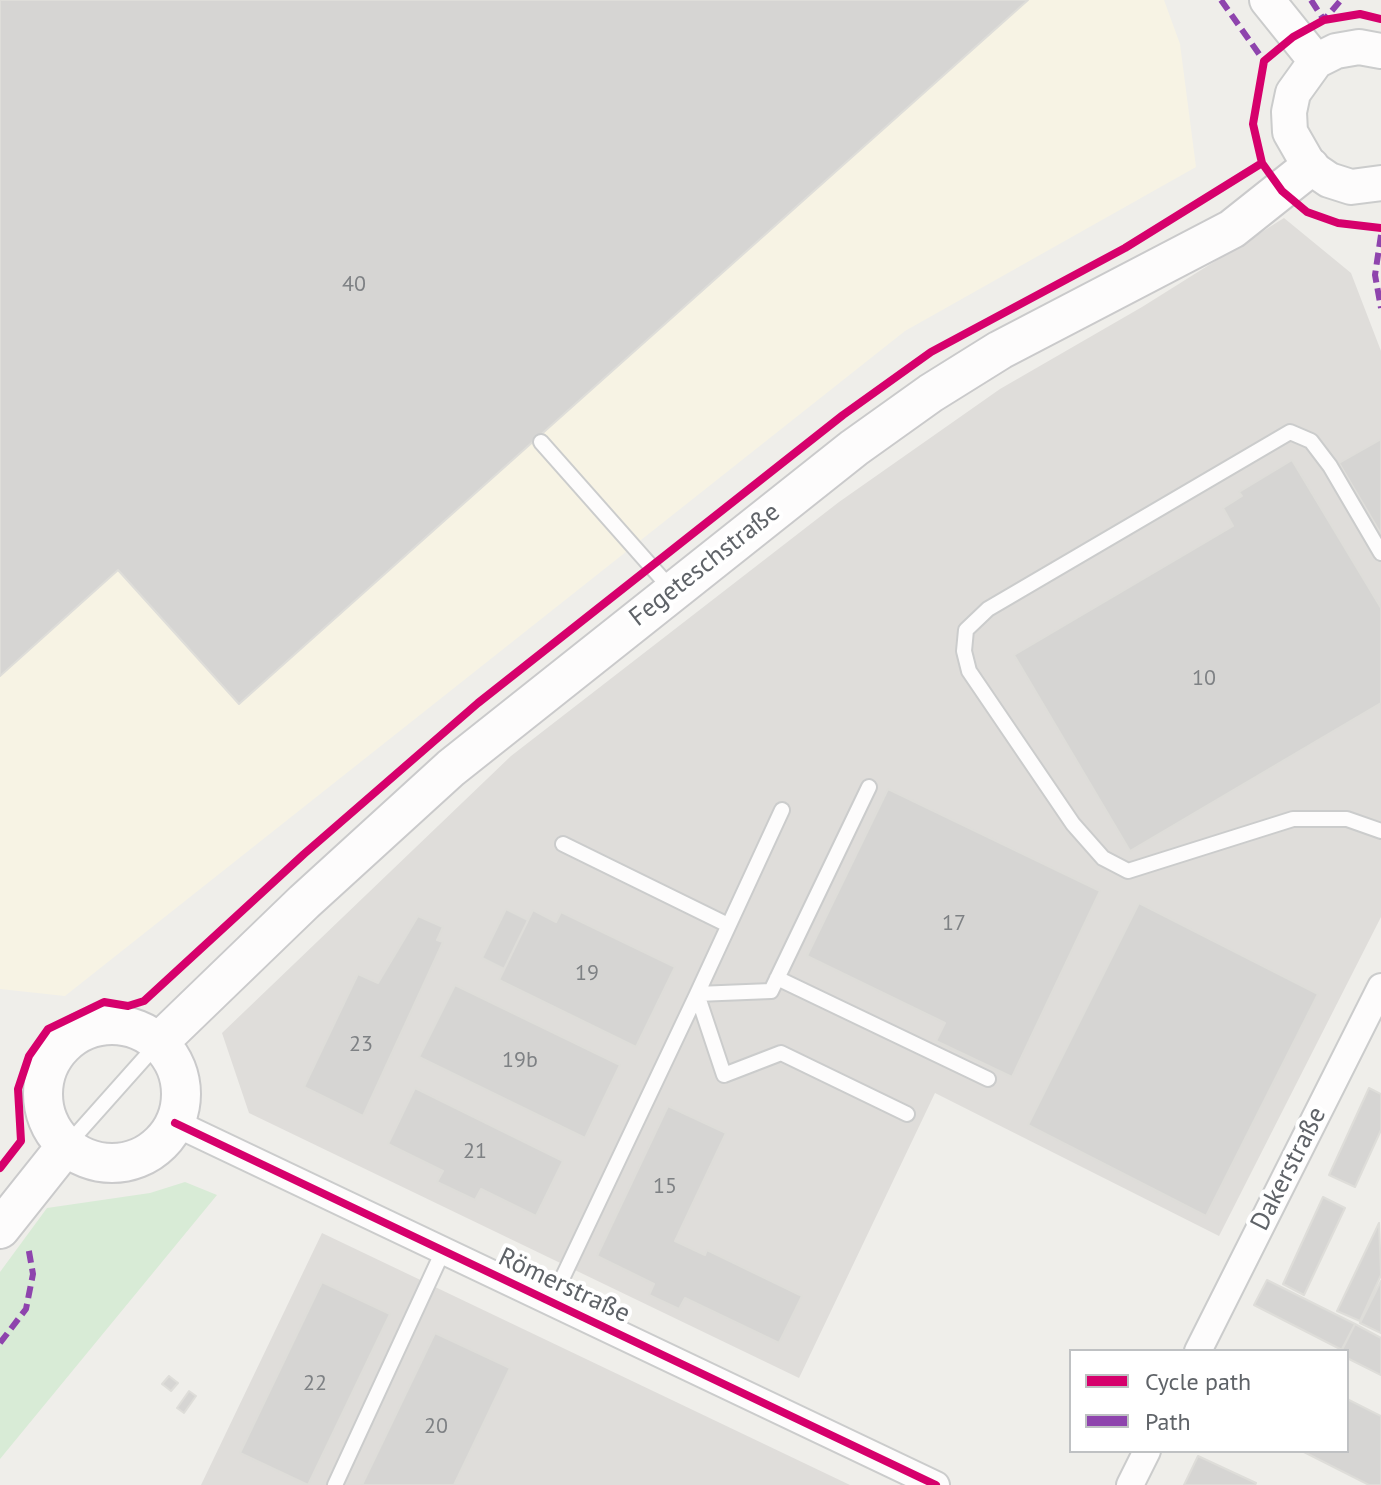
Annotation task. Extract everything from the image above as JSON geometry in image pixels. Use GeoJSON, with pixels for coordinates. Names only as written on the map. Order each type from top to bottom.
{"type":"FeatureCollection","features":[{"type":"Feature","properties":{"kind":"main road","name":"Fegeteschstraße"},"geometry":{"type":"LineString","coordinates":[[158,1043],[304,902],[451,768],[854,448],[931,393],[1000,350],[1232,229],[1310,167]]}},
{"type":"Feature","properties":{"kind":"main road"},"geometry":{"type":"LineString","coordinates":[[119,1026],[140,1031],[158,1043],[172,1060],[179,1080],[181,1102],[175,1123],[163,1141],[146,1155],[126,1162],[104,1163],[84,1157],[66,1146],[52,1129],[44,1109],[43,1087],[48,1066],[60,1048],[77,1034],[97,1027],[119,1026]]}},
{"type":"Feature","properties":{"kind":"main road"},"geometry":{"type":"LineString","coordinates":[[0,1229],[66,1146]]}},
{"type":"Feature","properties":{"kind":"street"},"geometry":{"type":"LineString","coordinates":[[1267,0],[1316,61]]}},
{"type":"Feature","properties":{"kind":"street"},"geometry":{"type":"LineString","coordinates":[[1381,51],[1359,47],[1336,51],[1316,61],[1298,84],[1289,112],[1290,132],[1310,167],[1329,180],[1351,187],[1381,183]]}},
{"type":"Feature","properties":{"kind":"street","name":"Dakerstraße"},"geometry":{"type":"LineString","coordinates":[[1199,1349],[1381,987]]}},
{"type":"Feature","properties":{"kind":"street","name":"Römerstraße"},"geometry":{"type":"LineString","coordinates":[[175,1123],[551,1302],[896,1476],[936,1485]]}},
{"type":"Feature","properties":{"kind":"street"},"geometry":{"type":"LineString","coordinates":[[1130,1485],[1146,1453]]}},
{"type":"Feature","properties":{"kind":"lane"},"geometry":{"type":"LineString","coordinates":[[1381,553],[1330,466],[1311,441],[1290,432],[988,609],[966,630],[964,651],[969,671],[1073,824],[1103,858],[1128,871],[1293,819],[1347,819],[1377,829],[1381,813]]}},
{"type":"Feature","properties":{"kind":"lane"},"geometry":{"type":"LineString","coordinates":[[541,442],[673,591]]}},
{"type":"Feature","properties":{"kind":"lane"},"geometry":{"type":"LineString","coordinates":[[869,787],[771,991],[697,994],[724,1075],[781,1053],[907,1114]]}},
{"type":"Feature","properties":{"kind":"lane","name":"Römerstraße"},"geometry":{"type":"LineString","coordinates":[[551,1302],[782,810]]}},
{"type":"Feature","properties":{"kind":"lane"},"geometry":{"type":"LineString","coordinates":[[563,844],[728,925]]}},
{"type":"Feature","properties":{"kind":"lane"},"geometry":{"type":"LineString","coordinates":[[777,978],[988,1079]]}},
{"type":"Feature","properties":{"kind":"lane"},"geometry":{"type":"LineString","coordinates":[[66,1146],[158,1043]]}},
{"type":"Feature","properties":{"kind":"lane"},"geometry":{"type":"LineString","coordinates":[[335,1485],[443,1251]]}},
{"type":"Feature","properties":{"kind":"shaded area"},"geometry":{"type":"Polygon","coordinates":[[[0,0],[1164,0],[1180,44],[1196,167],[905,331],[65,996],[0,989],[0,0]]]}},
{"type":"Feature","properties":{"kind":"shaded area"},"geometry":{"type":"Polygon","coordinates":[[[1284,218],[1351,273],[1381,351],[1381,917],[1219,1236],[935,1093],[799,1378],[249,1113],[222,1033],[511,756],[839,502],[1000,389],[1142,307],[1284,218]]]}},
{"type":"Feature","properties":{"kind":"shaded area"},"geometry":{"type":"Polygon","coordinates":[[[322,1233],[850,1485],[201,1485],[322,1233]]]}},
{"type":"Feature","properties":{"kind":"green space"},"geometry":{"type":"Polygon","coordinates":[[[185,1182],[217,1195],[0,1459],[0,1272],[47,1208],[150,1193],[185,1182]]]}},
{"type":"Feature","properties":{"kind":"building"},"geometry":{"type":"Polygon","coordinates":[[[0,0],[1028,0],[239,704],[118,570],[0,676],[0,0]]]}},
{"type":"Feature","properties":{"kind":"building"},"geometry":{"type":"Polygon","coordinates":[[[1381,439],[1381,534],[1339,463],[1381,439]]]}},
{"type":"Feature","properties":{"kind":"building"},"geometry":{"type":"Polygon","coordinates":[[[1292,460],[1381,608],[1381,703],[1130,851],[1014,655],[1233,526],[1223,508],[1242,496],[1239,492],[1292,460]]]}},
{"type":"Feature","properties":{"kind":"building"},"geometry":{"type":"Polygon","coordinates":[[[888,789],[1100,891],[1012,1077],[936,1041],[945,1023],[807,956],[888,789]]]}},
{"type":"Feature","properties":{"kind":"building"},"geometry":{"type":"Polygon","coordinates":[[[1139,903],[1318,994],[1206,1216],[1028,1125],[1139,903]]]}},
{"type":"Feature","properties":{"kind":"building"},"geometry":{"type":"Polygon","coordinates":[[[506,909],[528,920],[504,969],[482,958],[506,909]]]}},
{"type":"Feature","properties":{"kind":"building"},"geometry":{"type":"Polygon","coordinates":[[[533,910],[556,922],[561,912],[675,967],[636,1047],[499,980],[533,910]]]}},
{"type":"Feature","properties":{"kind":"building"},"geometry":{"type":"Polygon","coordinates":[[[418,916],[443,927],[437,940],[443,942],[363,1116],[304,1087],[358,974],[378,983],[418,916]]]}},
{"type":"Feature","properties":{"kind":"building"},"geometry":{"type":"Polygon","coordinates":[[[455,985],[620,1065],[585,1138],[419,1057],[455,985]]]}},
{"type":"Feature","properties":{"kind":"building"},"geometry":{"type":"Polygon","coordinates":[[[415,1088],[563,1161],[536,1216],[481,1189],[475,1200],[437,1182],[443,1171],[388,1144],[415,1088]]]}},
{"type":"Feature","properties":{"kind":"building"},"geometry":{"type":"Polygon","coordinates":[[[1369,1088],[1381,1094],[1381,1130],[1355,1187],[1329,1175],[1369,1088]]]}},
{"type":"Feature","properties":{"kind":"building"},"geometry":{"type":"Polygon","coordinates":[[[668,1106],[726,1133],[675,1241],[705,1255],[707,1250],[802,1296],[779,1343],[685,1298],[679,1309],[649,1295],[654,1284],[597,1256],[668,1106]]]}},
{"type":"Feature","properties":{"kind":"building"},"geometry":{"type":"Polygon","coordinates":[[[1323,1197],[1345,1208],[1304,1295],[1283,1284],[1323,1197]]]}},
{"type":"Feature","properties":{"kind":"building"},"geometry":{"type":"Polygon","coordinates":[[[1379,1223],[1381,1275],[1360,1321],[1337,1311],[1379,1223]]]}},
{"type":"Feature","properties":{"kind":"building"},"geometry":{"type":"Polygon","coordinates":[[[1267,1280],[1355,1324],[1340,1349],[1254,1305],[1267,1280]]]}},
{"type":"Feature","properties":{"kind":"building"},"geometry":{"type":"Polygon","coordinates":[[[1381,1281],[1381,1333],[1360,1323],[1381,1281]]]}},
{"type":"Feature","properties":{"kind":"building"},"geometry":{"type":"Polygon","coordinates":[[[322,1282],[390,1314],[308,1485],[240,1453],[322,1282]]]}},
{"type":"Feature","properties":{"kind":"building"},"geometry":{"type":"Polygon","coordinates":[[[1355,1324],[1381,1338],[1381,1375],[1349,1359],[1349,1349],[1342,1349],[1355,1324]]]}},
{"type":"Feature","properties":{"kind":"building"},"geometry":{"type":"Polygon","coordinates":[[[435,1333],[510,1368],[454,1485],[362,1485],[435,1333]]]}},
{"type":"Feature","properties":{"kind":"building"},"geometry":{"type":"Polygon","coordinates":[[[169,1376],[178,1383],[171,1391],[162,1384],[169,1376]]]}},
{"type":"Feature","properties":{"kind":"building"},"geometry":{"type":"Polygon","coordinates":[[[189,1391],[196,1396],[184,1413],[177,1408],[189,1391]]]}},
{"type":"Feature","properties":{"kind":"building"},"geometry":{"type":"Polygon","coordinates":[[[1349,1400],[1381,1416],[1381,1485],[1369,1485],[1306,1453],[1349,1453],[1349,1400]]]}},
{"type":"Feature","properties":{"kind":"building"},"geometry":{"type":"Polygon","coordinates":[[[1198,1456],[1256,1483],[1184,1485],[1198,1456]]]}},
{"type":"Feature","properties":{"kind":"marked path"},"geometry":{"type":"LineString","coordinates":[[1221,0],[1264,61]]}},
{"type":"Feature","properties":{"kind":"marked path"},"geometry":{"type":"LineString","coordinates":[[1311,0],[1324,20],[1341,0]]}},
{"type":"Feature","properties":{"kind":"marked path"},"geometry":{"type":"LineString","coordinates":[[1381,235],[1375,275],[1381,308]]}},
{"type":"Feature","properties":{"kind":"marked path"},"geometry":{"type":"LineString","coordinates":[[0,1343],[26,1309],[33,1274],[28,1246]]}},
{"type":"Feature","properties":{"kind":"cycle path"},"geometry":{"type":"LineString","coordinates":[[0,1168],[21,1141],[18,1089],[29,1056],[48,1029],[104,1002],[128,1006],[144,1001],[304,854],[478,703],[843,415],[931,352],[1125,248],[1262,163],[1253,124],[1264,61],[1293,37],[1324,20],[1360,14],[1381,19]]}},
{"type":"Feature","properties":{"kind":"cycle path"},"geometry":{"type":"LineString","coordinates":[[1262,163],[1282,191],[1307,212],[1338,223],[1381,228]]}},
{"type":"Feature","properties":{"kind":"cycle path"},"geometry":{"type":"LineString","coordinates":[[175,1123],[936,1485]]}}]}
